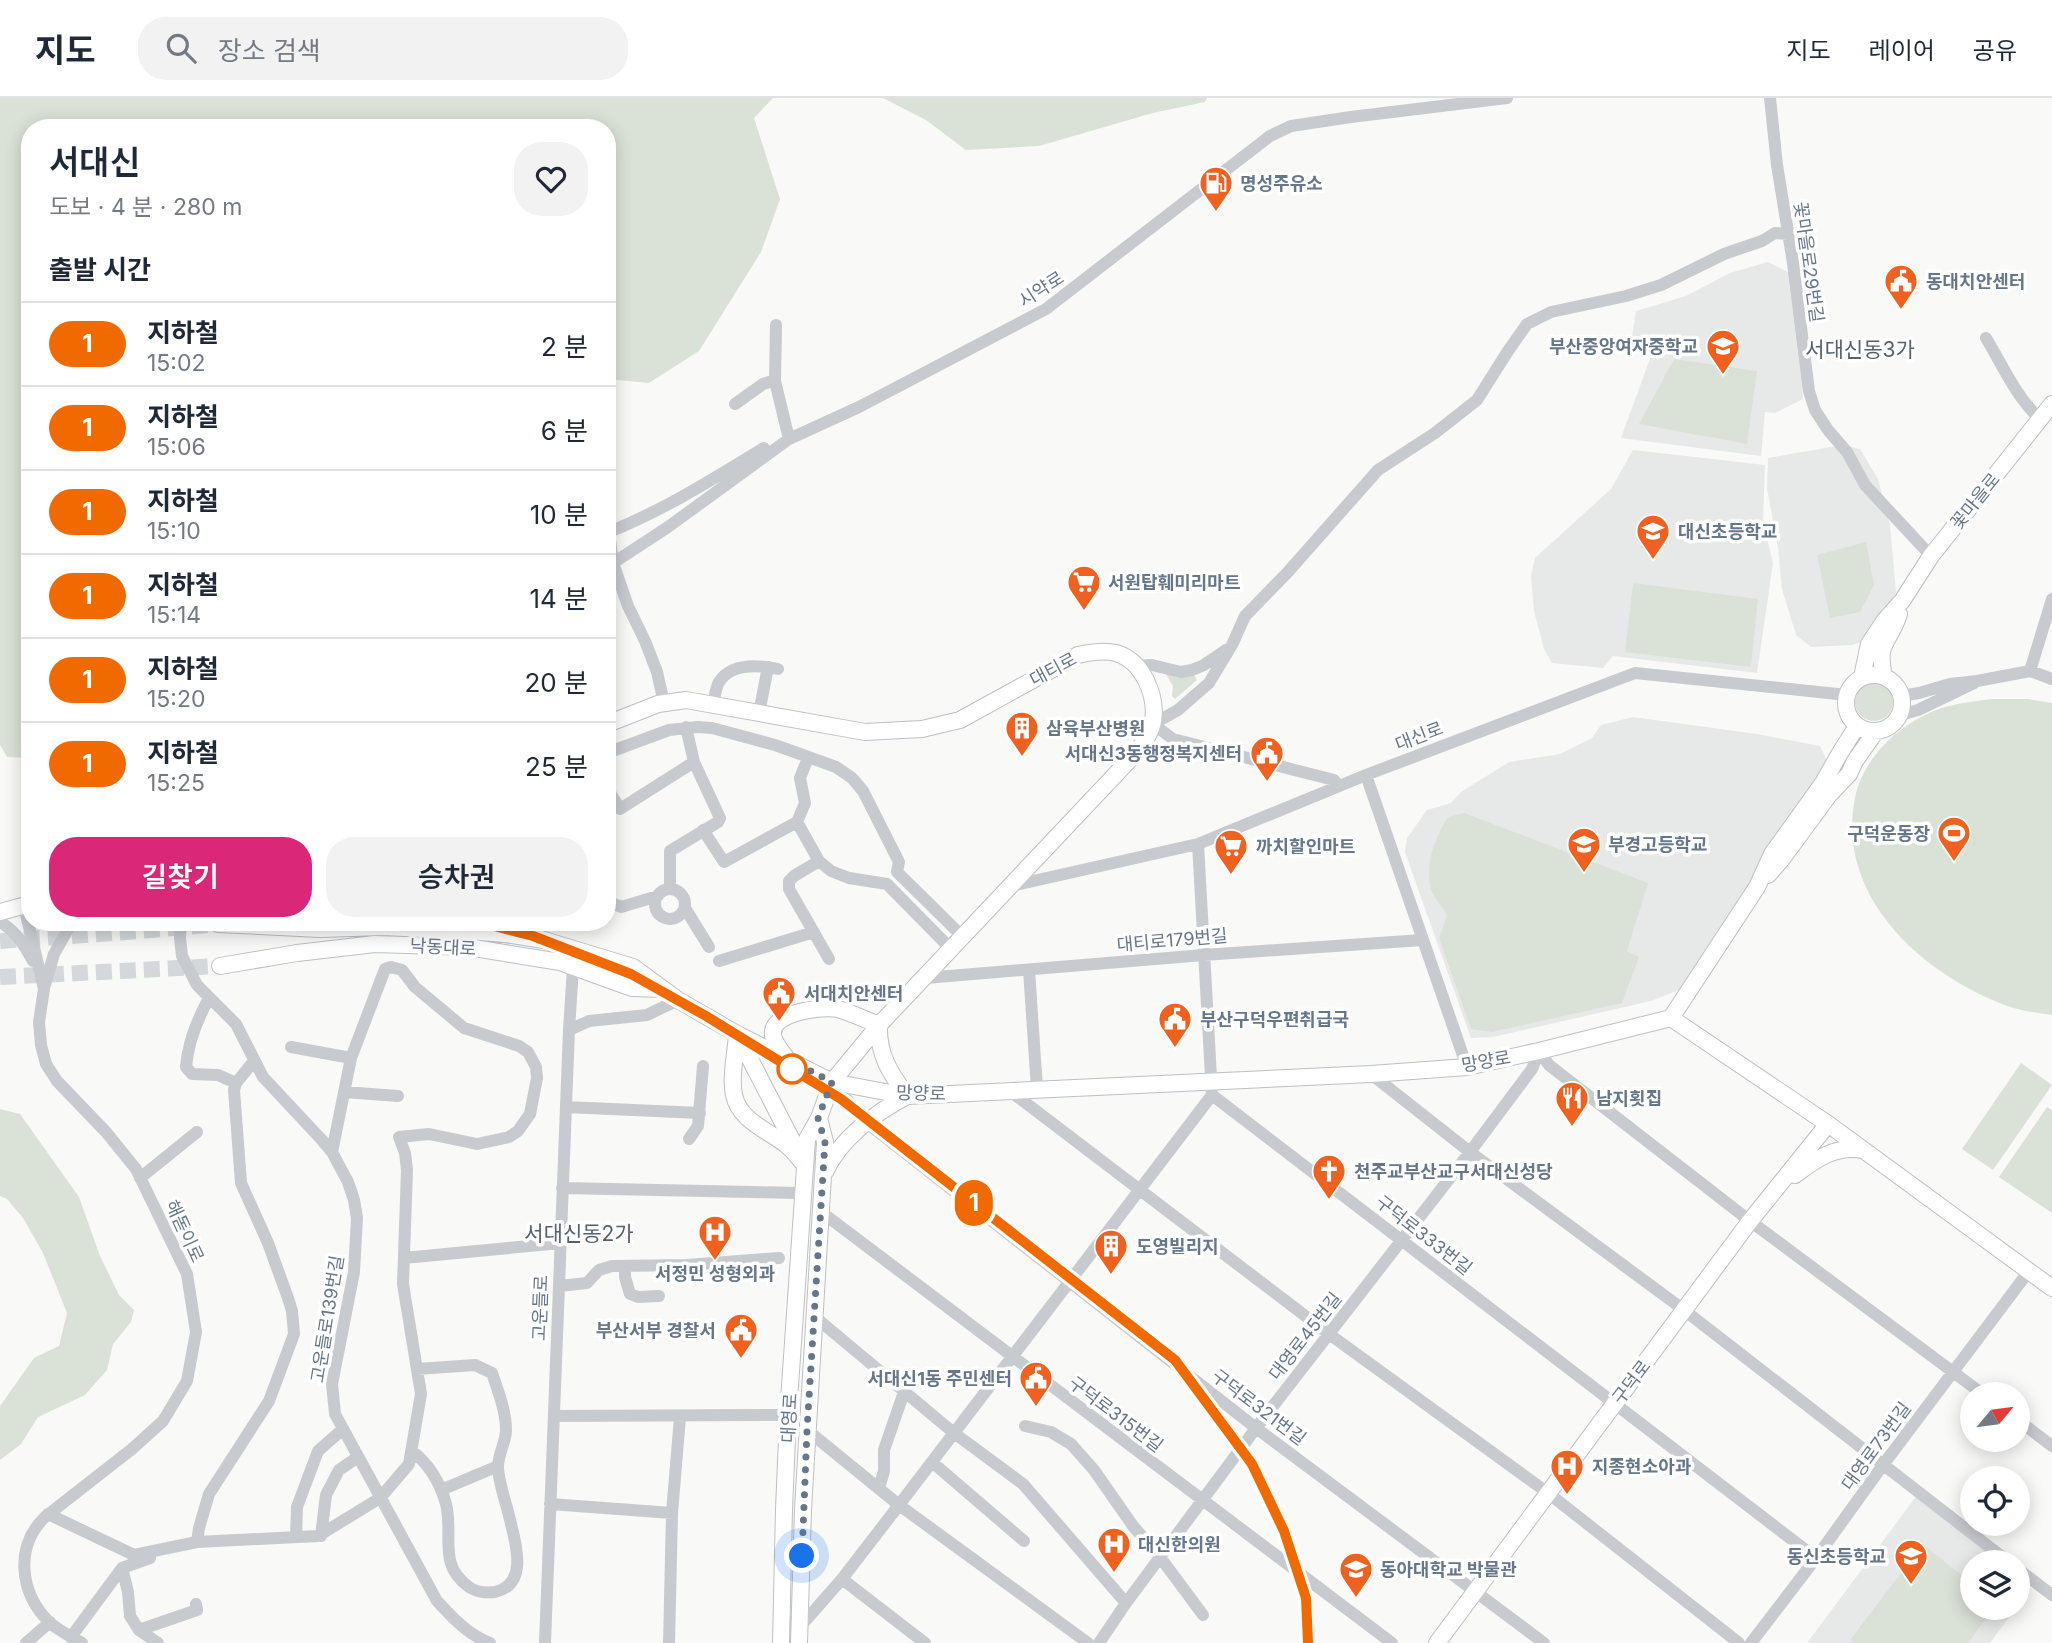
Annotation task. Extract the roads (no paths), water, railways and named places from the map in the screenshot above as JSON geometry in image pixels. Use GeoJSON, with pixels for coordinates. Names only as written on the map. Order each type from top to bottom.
{"type":"FeatureCollection","features":[{"type":"Feature","properties":{"kind":"main road","name":"꽃마을로"},"geometry":{"type":"LineString","coordinates":[[1847,695],[1855,682],[1862,677],[1869,644],[1885,620],[1902,601],[1931,556],[2052,404]]}},
{"type":"Feature","properties":{"kind":"main road","name":"꽃마을로"},"geometry":{"type":"LineString","coordinates":[[1884,676],[1882,647],[1898,619],[1902,601]]}},
{"type":"Feature","properties":{"kind":"main road","name":"대티로"},"geometry":{"type":"LineString","coordinates":[[616,717],[658,704],[686,700],[865,732],[922,729],[960,720],[1078,655],[1093,651],[1111,652],[1121,654],[1135,666]]}},
{"type":"Feature","properties":{"kind":"main road"},"geometry":{"type":"LineString","coordinates":[[818,1118],[832,1082],[879,1025],[958,944],[1135,755],[1145,741],[1153,724],[1152,695],[1146,680],[1135,666]]}},
{"type":"Feature","properties":{"kind":"main road"},"geometry":{"type":"LineString","coordinates":[[1847,695],[1846,707],[1857,726],[1876,731],[1886,729],[1894,723],[1902,706],[1898,688],[1884,676],[1873,674],[1862,677]]}},
{"type":"Feature","properties":{"kind":"main road"},"geometry":{"type":"LineString","coordinates":[[1757,887],[1772,854],[1823,783],[1857,726]]}},
{"type":"Feature","properties":{"kind":"main road"},"geometry":{"type":"LineString","coordinates":[[1876,731],[1849,774],[1757,887],[1671,1018],[1828,1124],[2052,1288]]}},
{"type":"Feature","properties":{"kind":"main road"},"geometry":{"type":"LineString","coordinates":[[0,912],[21,907]]}},
{"type":"Feature","properties":{"kind":"main road","name":"낙동대로"},"geometry":{"type":"LineString","coordinates":[[453,931],[505,934],[544,940],[633,967],[678,1000],[737,1034],[832,1082]]}},
{"type":"Feature","properties":{"kind":"main road","name":"낙동대로"},"geometry":{"type":"LineString","coordinates":[[220,966],[375,944],[468,947],[560,962],[632,988],[662,989]]}},
{"type":"Feature","properties":{"kind":"main road"},"geometry":{"type":"LineString","coordinates":[[787,1059],[775,1042],[773,1034],[774,1027],[780,1020],[790,1015],[819,1007],[848,1013],[879,1025]]}},
{"type":"Feature","properties":{"kind":"main road","name":"망양로"},"geometry":{"type":"LineString","coordinates":[[832,1082],[907,1096],[1037,1090],[1212,1088],[1467,1066],[1671,1018]]}},
{"type":"Feature","properties":{"kind":"main road"},"geometry":{"type":"LineString","coordinates":[[823,1178],[836,1154],[867,1123],[907,1096],[886,1066],[878,1041],[879,1025]]}},
{"type":"Feature","properties":{"kind":"main road"},"geometry":{"type":"LineString","coordinates":[[737,1034],[804,1164]]}},
{"type":"Feature","properties":{"kind":"main road"},"geometry":{"type":"LineString","coordinates":[[737,1034],[733,1074],[734,1095],[738,1106],[761,1129],[787,1145],[804,1164]]}},
{"type":"Feature","properties":{"kind":"main road","name":"대영로"},"geometry":{"type":"LineString","coordinates":[[781,1643],[788,1415],[797,1309],[804,1164],[807,1139],[818,1118]]}},
{"type":"Feature","properties":{"kind":"main road","name":"대영로"},"geometry":{"type":"LineString","coordinates":[[799,1635],[807,1430],[825,1142],[818,1118]]}},
{"type":"Feature","properties":{"kind":"main road","name":"구덕로"},"geometry":{"type":"LineString","coordinates":[[1437,1643],[1750,1221],[1828,1124]]}},
{"type":"Feature","properties":{"kind":"main road"},"geometry":{"type":"LineString","coordinates":[[1776,1189],[1822,1156],[1842,1149],[1864,1150]]}},
{"type":"Feature","properties":{"kind":"street","name":"시약로"},"geometry":{"type":"LineString","coordinates":[[616,561],[668,527],[788,435],[859,407],[1046,309],[1270,136],[1291,126],[1507,98]]}},
{"type":"Feature","properties":{"kind":"street","name":"꽃마을로29번길"},"geometry":{"type":"LineString","coordinates":[[1770,98],[1809,391],[1815,410],[1847,452],[1865,485],[1931,556]]}},
{"type":"Feature","properties":{"kind":"street"},"geometry":{"type":"LineString","coordinates":[[1339,786],[1334,779],[1173,739],[1153,724],[1178,710],[1209,683],[1232,645],[1245,616],[1378,470],[1434,433],[1477,400],[1527,324],[1552,312],[1626,296],[1661,285],[1775,233],[1788,234]]}},
{"type":"Feature","properties":{"kind":"street"},"geometry":{"type":"LineString","coordinates":[[616,529],[688,495],[788,435],[775,380],[776,326]]}},
{"type":"Feature","properties":{"kind":"street"},"geometry":{"type":"LineString","coordinates":[[1986,338],[2026,407],[2040,419]]}},
{"type":"Feature","properties":{"kind":"street"},"geometry":{"type":"LineString","coordinates":[[735,404],[763,384],[775,380]]}},
{"type":"Feature","properties":{"kind":"street"},"geometry":{"type":"LineString","coordinates":[[616,579],[657,672],[664,703]]}},
{"type":"Feature","properties":{"kind":"street"},"geometry":{"type":"LineString","coordinates":[[2030,671],[2052,598]]}},
{"type":"Feature","properties":{"kind":"street"},"geometry":{"type":"LineString","coordinates":[[1135,666],[1152,665],[1181,672],[1192,670],[1204,665],[1232,645]]}},
{"type":"Feature","properties":{"kind":"street"},"geometry":{"type":"LineString","coordinates":[[713,705],[717,687],[726,676],[746,666],[758,664],[773,668],[760,713]]}},
{"type":"Feature","properties":{"kind":"street"},"geometry":{"type":"LineString","coordinates":[[1901,696],[1950,684],[2030,671],[2052,679]]}},
{"type":"Feature","properties":{"kind":"street","name":"대신로"},"geometry":{"type":"LineString","coordinates":[[1012,886],[1198,844],[1366,775],[1635,673],[1847,695]]}},
{"type":"Feature","properties":{"kind":"street"},"geometry":{"type":"LineString","coordinates":[[1900,715],[1962,691],[1977,681]]}},
{"type":"Feature","properties":{"kind":"street"},"geometry":{"type":"LineString","coordinates":[[670,888],[670,851],[718,822],[720,818],[694,762],[686,727]]}},
{"type":"Feature","properties":{"kind":"street"},"geometry":{"type":"LineString","coordinates":[[616,750],[669,730],[686,727],[712,728],[775,745],[836,767],[852,778],[863,792],[899,862],[897,872],[958,944]]}},
{"type":"Feature","properties":{"kind":"street"},"geometry":{"type":"LineString","coordinates":[[703,830],[724,862],[797,822],[805,803],[800,778],[808,758]]}},
{"type":"Feature","properties":{"kind":"street"},"geometry":{"type":"LineString","coordinates":[[616,803],[620,809],[694,762]]}},
{"type":"Feature","properties":{"kind":"street"},"geometry":{"type":"LineString","coordinates":[[1366,775],[1467,1066]]}},
{"type":"Feature","properties":{"kind":"street"},"geometry":{"type":"LineString","coordinates":[[797,822],[819,861],[831,871],[849,878],[887,884],[958,944]]}},
{"type":"Feature","properties":{"kind":"street"},"geometry":{"type":"LineString","coordinates":[[799,1635],[1070,1282],[1212,1088],[1198,844]]}},
{"type":"Feature","properties":{"kind":"street"},"geometry":{"type":"LineString","coordinates":[[819,861],[794,876],[789,881],[789,889],[828,959]]}},
{"type":"Feature","properties":{"kind":"street"},"geometry":{"type":"LineString","coordinates":[[616,905],[621,907],[658,895],[670,888],[679,891],[685,898],[683,913],[674,918],[664,917],[655,905],[658,895]]}},
{"type":"Feature","properties":{"kind":"street"},"geometry":{"type":"LineString","coordinates":[[685,908],[709,947]]}},
{"type":"Feature","properties":{"kind":"street"},"geometry":{"type":"LineString","coordinates":[[0,922],[12,930],[23,943],[40,970]]}},
{"type":"Feature","properties":{"kind":"street","name":"해돋이로"},"geometry":{"type":"LineString","coordinates":[[32,931],[44,989],[39,1022],[46,1064],[57,1081],[136,1168],[187,1274],[196,1332],[187,1381],[163,1421],[132,1449],[48,1514],[30,1535],[25,1550],[24,1573],[30,1593],[38,1609],[50,1622],[76,1641]]}},
{"type":"Feature","properties":{"kind":"street"},"geometry":{"type":"LineString","coordinates":[[44,989],[54,954],[67,931]]}},
{"type":"Feature","properties":{"kind":"street","name":"고운들로139번길"},"geometry":{"type":"LineString","coordinates":[[180,931],[182,956],[197,985],[236,1024],[267,1082],[332,1152],[348,1182],[357,1218],[354,1272],[332,1384],[335,1414],[437,1601],[458,1623],[490,1643]]}},
{"type":"Feature","properties":{"kind":"street"},"geometry":{"type":"LineString","coordinates":[[719,961],[814,932]]}},
{"type":"Feature","properties":{"kind":"street","name":"대티로179번길"},"geometry":{"type":"LineString","coordinates":[[925,978],[1422,940]]}},
{"type":"Feature","properties":{"kind":"street"},"geometry":{"type":"LineString","coordinates":[[48,1514],[134,1555],[197,1542],[321,1536],[380,1498],[409,1464],[421,1394],[402,1284],[407,1170],[399,1137],[429,1133],[477,1144],[509,1137],[518,1131],[530,1114],[536,1067],[528,1052],[519,1046],[464,1028],[415,987],[402,970],[391,967],[385,969],[351,1058],[332,1152]]}},
{"type":"Feature","properties":{"kind":"street","name":"고운들로"},"geometry":{"type":"LineString","coordinates":[[545,1643],[573,967]]}},
{"type":"Feature","properties":{"kind":"street"},"geometry":{"type":"LineString","coordinates":[[1029,970],[1037,1090]]}},
{"type":"Feature","properties":{"kind":"street"},"geometry":{"type":"LineString","coordinates":[[209,998],[197,1019],[186,1067],[192,1074],[218,1075],[236,1083]]}},
{"type":"Feature","properties":{"kind":"street"},"geometry":{"type":"LineString","coordinates":[[569,1030],[589,1021],[647,1015],[678,1000]]}},
{"type":"Feature","properties":{"kind":"street"},"geometry":{"type":"LineString","coordinates":[[291,1047],[351,1058]]}},
{"type":"Feature","properties":{"kind":"street"},"geometry":{"type":"LineString","coordinates":[[1539,1051],[1549,1065],[1750,1221],[1967,1382]]}},
{"type":"Feature","properties":{"kind":"street","name":"대영로45번길"},"geometry":{"type":"LineString","coordinates":[[1099,1643],[1256,1427],[1532,1069],[1539,1051]]}},
{"type":"Feature","properties":{"kind":"street"},"geometry":{"type":"LineString","coordinates":[[197,1542],[198,1528],[209,1494],[269,1401],[294,1334],[288,1298],[241,1183],[234,1090],[236,1083],[254,1062]]}},
{"type":"Feature","properties":{"kind":"street"},"geometry":{"type":"LineString","coordinates":[[689,1139],[698,1126],[703,1066]]}},
{"type":"Feature","properties":{"kind":"street"},"geometry":{"type":"LineString","coordinates":[[1371,1074],[1469,1152],[1684,1310],[1993,1550]]}},
{"type":"Feature","properties":{"kind":"street","name":"구덕로321번길"},"geometry":{"type":"LineString","coordinates":[[832,1082],[867,1123],[1256,1427],[1544,1643]]}},
{"type":"Feature","properties":{"kind":"street","name":"구덕로333번길"},"geometry":{"type":"LineString","coordinates":[[1212,1088],[1402,1240],[1816,1559]]}},
{"type":"Feature","properties":{"kind":"street"},"geometry":{"type":"LineString","coordinates":[[1010,1091],[1329,1334],[1548,1493],[1739,1643]]}},
{"type":"Feature","properties":{"kind":"street"},"geometry":{"type":"LineString","coordinates":[[344,1092],[398,1096]]}},
{"type":"Feature","properties":{"kind":"street"},"geometry":{"type":"LineString","coordinates":[[566,1107],[700,1113]]}},
{"type":"Feature","properties":{"kind":"street"},"geometry":{"type":"LineString","coordinates":[[141,1178],[197,1132]]}},
{"type":"Feature","properties":{"kind":"street"},"geometry":{"type":"LineString","coordinates":[[562,1188],[802,1193]]}},
{"type":"Feature","properties":{"kind":"street","name":"구덕로315번길"},"geometry":{"type":"LineString","coordinates":[[821,1211],[1392,1643]]}},
{"type":"Feature","properties":{"kind":"street"},"geometry":{"type":"LineString","coordinates":[[404,1258],[561,1243]]}},
{"type":"Feature","properties":{"kind":"street"},"geometry":{"type":"LineString","coordinates":[[559,1286],[587,1283],[599,1270],[612,1266],[687,1265],[779,1258]]}},
{"type":"Feature","properties":{"kind":"street"},"geometry":{"type":"LineString","coordinates":[[625,1266],[630,1294],[638,1297],[659,1296]]}},
{"type":"Feature","properties":{"kind":"street","name":"대영로73번길"},"geometry":{"type":"LineString","coordinates":[[1751,1643],[2029,1271]]}},
{"type":"Feature","properties":{"kind":"street"},"geometry":{"type":"LineString","coordinates":[[815,1317],[954,1433],[1023,1484],[1126,1603]]}},
{"type":"Feature","properties":{"kind":"street"},"geometry":{"type":"LineString","coordinates":[[412,1451],[436,1476],[446,1505],[448,1554],[451,1567],[458,1577],[472,1589],[488,1593],[512,1584],[517,1572],[516,1545],[498,1466],[506,1431],[501,1399],[492,1373],[475,1365],[417,1369]]}},
{"type":"Feature","properties":{"kind":"street"},"geometry":{"type":"LineString","coordinates":[[879,1488],[884,1471],[884,1450],[904,1392]]}},
{"type":"Feature","properties":{"kind":"street"},"geometry":{"type":"LineString","coordinates":[[554,1416],[788,1415]]}},
{"type":"Feature","properties":{"kind":"street"},"geometry":{"type":"LineString","coordinates":[[669,1643],[672,1513],[680,1417]]}},
{"type":"Feature","properties":{"kind":"street"},"geometry":{"type":"LineString","coordinates":[[1025,1426],[1051,1432],[1071,1444],[1094,1470],[1133,1526],[1203,1615]]}},
{"type":"Feature","properties":{"kind":"street"},"geometry":{"type":"LineString","coordinates":[[296,1537],[297,1507],[318,1451],[343,1429]]}},
{"type":"Feature","properties":{"kind":"street"},"geometry":{"type":"LineString","coordinates":[[2030,1429],[2052,1446]]}},
{"type":"Feature","properties":{"kind":"street"},"geometry":{"type":"LineString","coordinates":[[807,1430],[899,1505],[1088,1643]]}},
{"type":"Feature","properties":{"kind":"street"},"geometry":{"type":"LineString","coordinates":[[321,1536],[326,1495],[339,1470],[358,1457]]}},
{"type":"Feature","properties":{"kind":"street"},"geometry":{"type":"LineString","coordinates":[[932,1462],[1024,1541]]}},
{"type":"Feature","properties":{"kind":"street"},"geometry":{"type":"LineString","coordinates":[[441,1490],[498,1466]]}},
{"type":"Feature","properties":{"kind":"street"},"geometry":{"type":"LineString","coordinates":[[550,1504],[672,1513]]}},
{"type":"Feature","properties":{"kind":"street"},"geometry":{"type":"LineString","coordinates":[[76,1641],[122,1568],[197,1542]]}},
{"type":"Feature","properties":{"kind":"street"},"geometry":{"type":"LineString","coordinates":[[122,1568],[130,1616],[139,1630],[158,1643]]}},
{"type":"Feature","properties":{"kind":"street"},"geometry":{"type":"LineString","coordinates":[[2030,1578],[2052,1595]]}},
{"type":"Feature","properties":{"kind":"street"},"geometry":{"type":"LineString","coordinates":[[842,1579],[925,1643]]}},
{"type":"Feature","properties":{"kind":"street"},"geometry":{"type":"LineString","coordinates":[[139,1630],[197,1610],[196,1604]]}},
{"type":"Feature","properties":{"kind":"street"},"geometry":{"type":"LineString","coordinates":[[26,1643],[50,1622]]}},
{"type":"Feature","properties":{"kind":"tunnel"},"geometry":{"type":"LineString","coordinates":[[0,941],[141,931]]}},
{"type":"Feature","properties":{"kind":"tunnel"},"geometry":{"type":"LineString","coordinates":[[0,977],[220,966]]}},
{"type":"Feature","properties":{"kind":"metro line","name":"1"},"geometry":{"type":"LineString","coordinates":[[514,931],[631,974],[706,1016],[841,1099],[1175,1360],[1252,1464],[1284,1531],[1306,1598],[1308,1643]]}},
{"type":"Feature","properties":{"kind":"place","name":"명성주유소"},"geometry":{"type":"Point","coordinates":[1216,213]}},
{"type":"Feature","properties":{"kind":"place","name":"동대치안센터"},"geometry":{"type":"Point","coordinates":[1901,311]}},
{"type":"Feature","properties":{"kind":"place","name":"부산중앙여자중학교"},"geometry":{"type":"Point","coordinates":[1723,376]}},
{"type":"Feature","properties":{"kind":"place","name":"대신초등학교"},"geometry":{"type":"Point","coordinates":[1653,561]}},
{"type":"Feature","properties":{"kind":"place","name":"서원탑훼미리마트"},"geometry":{"type":"Point","coordinates":[1084,612]}},
{"type":"Feature","properties":{"kind":"place","name":"삼육부산병원"},"geometry":{"type":"Point","coordinates":[1022,758]}},
{"type":"Feature","properties":{"kind":"place","name":"서대신3동행정복지센터"},"geometry":{"type":"Point","coordinates":[1267,783]}},
{"type":"Feature","properties":{"kind":"place","name":"구덕운동장"},"geometry":{"type":"Point","coordinates":[1954,863]}},
{"type":"Feature","properties":{"kind":"place","name":"부경고등학교"},"geometry":{"type":"Point","coordinates":[1584,874]}},
{"type":"Feature","properties":{"kind":"place","name":"까치할인마트"},"geometry":{"type":"Point","coordinates":[1231,876]}},
{"type":"Feature","properties":{"kind":"place","name":"서대치안센터"},"geometry":{"type":"Point","coordinates":[779,1023]}},
{"type":"Feature","properties":{"kind":"place","name":"부산구덕우편취급국"},"geometry":{"type":"Point","coordinates":[1175,1049]}},
{"type":"Feature","properties":{"kind":"place","name":"남지횟집"},"geometry":{"type":"Point","coordinates":[1572,1128]}},
{"type":"Feature","properties":{"kind":"place","name":"천주교부산교구서대신성당"},"geometry":{"type":"Point","coordinates":[1329,1201]}},
{"type":"Feature","properties":{"kind":"place","name":"서정민 성형외과"},"geometry":{"type":"Point","coordinates":[715,1262]}},
{"type":"Feature","properties":{"kind":"place","name":"도영빌리지"},"geometry":{"type":"Point","coordinates":[1111,1276]}},
{"type":"Feature","properties":{"kind":"place","name":"부산서부 경찰서"},"geometry":{"type":"Point","coordinates":[741,1360]}},
{"type":"Feature","properties":{"kind":"place","name":"서대신1동 주민센터"},"geometry":{"type":"Point","coordinates":[1036,1408]}},
{"type":"Feature","properties":{"kind":"place","name":"지종현소아과"},"geometry":{"type":"Point","coordinates":[1567,1496]}},
{"type":"Feature","properties":{"kind":"place","name":"대신한의원"},"geometry":{"type":"Point","coordinates":[1114,1574]}},
{"type":"Feature","properties":{"kind":"place","name":"동신초등학교"},"geometry":{"type":"Point","coordinates":[1911,1586]}},
{"type":"Feature","properties":{"kind":"place","name":"동아대학교 박물관"},"geometry":{"type":"Point","coordinates":[1356,1599]}},
{"type":"Feature","properties":{"kind":"district","name":"서대신동3가"},"geometry":{"type":"Point","coordinates":[1860,349]}},
{"type":"Feature","properties":{"kind":"district","name":"서대신동2가"},"geometry":{"type":"Point","coordinates":[579,1233]}}]}
